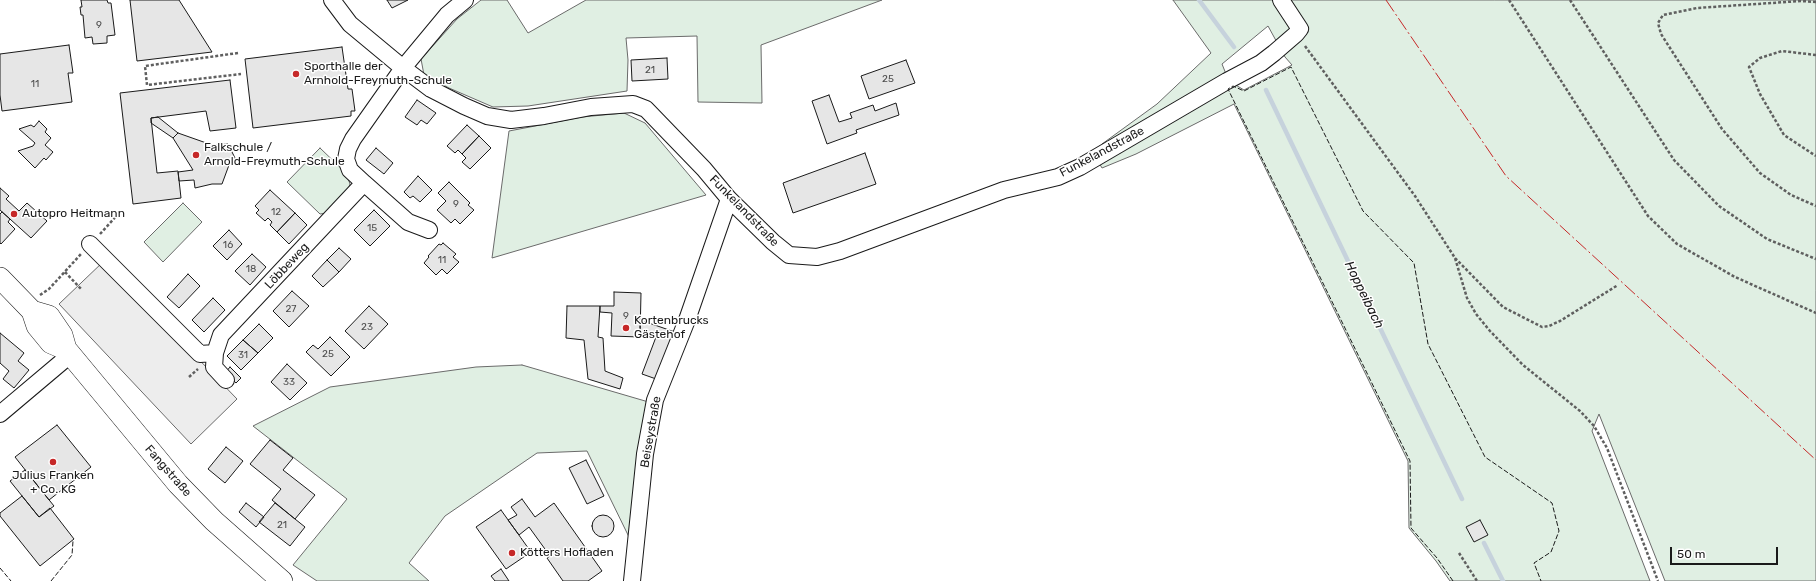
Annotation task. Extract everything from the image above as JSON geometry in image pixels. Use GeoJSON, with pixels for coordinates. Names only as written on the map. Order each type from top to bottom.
{"type":"FeatureCollection","features":[{"type":"Feature","properties":{"kind":"main road","name":"Fangstraße"},"geometry":{"type":"LineString","coordinates":[[0,278],[32,311],[49,316],[62,335],[68,352],[178,484],[214,521],[282,581]]}},
{"type":"Feature","properties":{"kind":"street","name":"Funkelandstraße"},"geometry":{"type":"LineString","coordinates":[[332,0],[350,24],[431,89],[487,116],[511,120],[544,116],[591,107],[633,104],[646,109],[772,242],[789,255],[817,257],[840,252],[1004,190],[1058,177],[1261,63],[1294,36]]}},
{"type":"Feature","properties":{"kind":"street"},"geometry":{"type":"LineString","coordinates":[[429,230],[408,222],[350,170],[346,159],[348,149],[403,68],[447,14],[465,0]]}},
{"type":"Feature","properties":{"kind":"street"},"geometry":{"type":"LineString","coordinates":[[1281,0],[1300,29],[1294,36]]}},
{"type":"Feature","properties":{"kind":"street","name":"Löbbeweg"},"geometry":{"type":"LineString","coordinates":[[226,380],[214,367],[216,353],[222,335],[364,183]]}},
{"type":"Feature","properties":{"kind":"street","name":"Beiseystraße"},"geometry":{"type":"LineString","coordinates":[[632,581],[646,454],[655,400],[687,320],[729,198]]}},
{"type":"Feature","properties":{"kind":"street"},"geometry":{"type":"LineString","coordinates":[[90,244],[200,354],[216,353]]}},
{"type":"Feature","properties":{"kind":"street"},"geometry":{"type":"LineString","coordinates":[[0,414],[68,352]]}},
{"type":"Feature","properties":{"kind":"path"},"geometry":{"type":"LineString","coordinates":[[1509,0],[1648,216],[1677,244],[1735,277],[1816,313]]}},
{"type":"Feature","properties":{"kind":"path"},"geometry":{"type":"LineString","coordinates":[[1570,0],[1674,160],[1719,206],[1731,215],[1767,240],[1816,259]]}},
{"type":"Feature","properties":{"kind":"path"},"geometry":{"type":"LineString","coordinates":[[1816,2],[1801,1],[1697,8],[1663,15],[1658,23],[1661,34],[1722,129],[1760,173],[1791,195],[1816,206]]}},
{"type":"Feature","properties":{"kind":"path"},"geometry":{"type":"LineString","coordinates":[[1294,36],[1323,68],[1416,196],[1455,258],[1503,307],[1542,327],[1549,326],[1618,285]]}},
{"type":"Feature","properties":{"kind":"path"},"geometry":{"type":"LineString","coordinates":[[1816,55],[1782,51],[1760,58],[1749,67],[1760,94],[1784,135],[1816,156]]}},
{"type":"Feature","properties":{"kind":"path"},"geometry":{"type":"LineString","coordinates":[[238,53],[145,66],[147,85],[240,74]]}},
{"type":"Feature","properties":{"kind":"path"},"geometry":{"type":"LineString","coordinates":[[1455,258],[1467,298],[1476,314],[1490,331],[1524,365],[1580,411],[1594,426],[1607,448],[1618,474],[1658,581]]}},
{"type":"Feature","properties":{"kind":"path"},"geometry":{"type":"LineString","coordinates":[[65,272],[82,290]]}},
{"type":"Feature","properties":{"kind":"path"},"geometry":{"type":"LineString","coordinates":[[1459,553],[1477,581]]}},
{"type":"Feature","properties":{"kind":"green space"},"geometry":{"type":"Polygon","coordinates":[[[481,0],[507,0],[528,33],[586,0],[882,0],[761,45],[762,103],[698,102],[697,36],[626,38],[628,60],[627,91],[528,106],[493,107],[449,88],[424,75],[421,59],[457,19],[481,0]]]}},
{"type":"Feature","properties":{"kind":"green space"},"geometry":{"type":"Polygon","coordinates":[[[1173,0],[1816,0],[1816,581],[1665,581],[1599,414],[1592,431],[1650,581],[1450,581],[1409,528],[1408,461],[1234,104],[1136,154],[1102,168],[1098,161],[1234,84],[1244,90],[1292,65],[1285,57],[1268,26],[1222,64],[1226,74],[1112,142],[1102,144],[1157,104],[1211,53],[1173,0]]]}},
{"type":"Feature","properties":{"kind":"green space"},"geometry":{"type":"Polygon","coordinates":[[[624,113],[645,123],[706,195],[492,258],[509,131],[582,117],[624,113]]]}},
{"type":"Feature","properties":{"kind":"green space"},"geometry":{"type":"Polygon","coordinates":[[[320,148],[346,173],[350,184],[348,191],[327,213],[320,214],[287,182],[320,148]]]}},
{"type":"Feature","properties":{"kind":"green space"},"geometry":{"type":"Polygon","coordinates":[[[183,203],[202,222],[163,262],[144,242],[183,203]]]}},
{"type":"Feature","properties":{"kind":"green space"},"geometry":{"type":"Polygon","coordinates":[[[522,365],[652,403],[629,537],[587,451],[537,453],[445,516],[409,563],[429,581],[317,581],[293,565],[347,499],[253,426],[330,387],[476,367],[522,365]]]}},
{"type":"Feature","properties":{"kind":"shaded area"},"geometry":{"type":"Polygon","coordinates":[[[104,261],[237,399],[191,444],[59,304],[104,261]]]}},
{"type":"Feature","properties":{"kind":"building"},"geometry":{"type":"Polygon","coordinates":[[[81,0],[107,0],[108,3],[111,3],[115,35],[107,36],[107,43],[93,44],[92,37],[85,38],[83,15],[81,15],[80,7],[82,7],[81,0]]]}},
{"type":"Feature","properties":{"kind":"building"},"geometry":{"type":"Polygon","coordinates":[[[130,0],[179,0],[212,52],[137,61],[130,0]]]}},
{"type":"Feature","properties":{"kind":"building"},"geometry":{"type":"Polygon","coordinates":[[[387,0],[408,0],[392,8],[387,0]]]}},
{"type":"Feature","properties":{"kind":"building"},"geometry":{"type":"Polygon","coordinates":[[[69,45],[73,73],[68,73],[72,102],[2,111],[0,95],[0,54],[69,45]]]}},
{"type":"Feature","properties":{"kind":"building","name":"Sporthalle der Arnhold-Freymuth-Schule"},"geometry":{"type":"Polygon","coordinates":[[[342,47],[348,89],[352,89],[355,111],[351,111],[351,116],[253,128],[245,59],[342,47]]]}},
{"type":"Feature","properties":{"kind":"building"},"geometry":{"type":"Polygon","coordinates":[[[667,58],[668,79],[632,81],[631,60],[667,58]]]}},
{"type":"Feature","properties":{"kind":"building"},"geometry":{"type":"Polygon","coordinates":[[[906,60],[915,83],[869,99],[861,76],[906,60]]]}},
{"type":"Feature","properties":{"kind":"building"},"geometry":{"type":"Polygon","coordinates":[[[230,80],[236,128],[210,131],[206,111],[151,118],[157,173],[178,171],[181,198],[133,204],[120,93],[230,80]]]}},
{"type":"Feature","properties":{"kind":"building"},"geometry":{"type":"Polygon","coordinates":[[[829,95],[839,122],[852,118],[850,113],[873,105],[875,111],[896,103],[899,115],[856,130],[857,133],[827,144],[812,101],[829,95]]]}},
{"type":"Feature","properties":{"kind":"building"},"geometry":{"type":"Polygon","coordinates":[[[417,100],[436,113],[427,124],[421,120],[417,125],[405,117],[417,100]]]}},
{"type":"Feature","properties":{"kind":"building"},"geometry":{"type":"Polygon","coordinates":[[[158,117],[178,133],[173,138],[151,123],[151,118],[158,117]]]}},
{"type":"Feature","properties":{"kind":"building"},"geometry":{"type":"Polygon","coordinates":[[[39,121],[47,129],[45,132],[51,138],[45,145],[53,152],[46,160],[44,158],[35,168],[18,151],[33,146],[35,143],[19,129],[31,125],[34,127],[39,121]]]}},
{"type":"Feature","properties":{"kind":"building"},"geometry":{"type":"Polygon","coordinates":[[[467,125],[479,136],[462,154],[458,150],[455,153],[447,146],[467,125]]]}},
{"type":"Feature","properties":{"kind":"building"},"geometry":{"type":"Polygon","coordinates":[[[178,133],[212,145],[228,144],[235,158],[229,165],[222,184],[212,184],[195,188],[194,180],[179,181],[178,172],[193,170],[173,138],[178,133]]]}},
{"type":"Feature","properties":{"kind":"building"},"geometry":{"type":"Polygon","coordinates":[[[479,136],[491,148],[470,169],[462,162],[466,158],[462,154],[479,136]]]}},
{"type":"Feature","properties":{"kind":"building"},"geometry":{"type":"Polygon","coordinates":[[[376,148],[393,163],[384,174],[366,160],[376,148]]]}},
{"type":"Feature","properties":{"kind":"building"},"geometry":{"type":"Polygon","coordinates":[[[865,153],[876,184],[793,213],[783,183],[865,153]]]}},
{"type":"Feature","properties":{"kind":"building"},"geometry":{"type":"Polygon","coordinates":[[[418,176],[432,190],[420,202],[413,196],[410,198],[404,192],[418,176]]]}},
{"type":"Feature","properties":{"kind":"building"},"geometry":{"type":"Polygon","coordinates":[[[449,182],[470,203],[468,205],[474,210],[460,224],[455,219],[451,223],[437,210],[446,201],[438,193],[449,182]]]}},
{"type":"Feature","properties":{"kind":"building"},"geometry":{"type":"Polygon","coordinates":[[[0,188],[9,196],[6,199],[19,211],[27,203],[47,221],[31,238],[0,210],[0,188]]]}},
{"type":"Feature","properties":{"kind":"building"},"geometry":{"type":"Polygon","coordinates":[[[270,190],[295,213],[277,232],[270,225],[272,222],[268,218],[265,221],[256,213],[259,210],[255,206],[270,190]]]}},
{"type":"Feature","properties":{"kind":"building"},"geometry":{"type":"Polygon","coordinates":[[[374,210],[390,226],[370,246],[354,230],[374,210]]]}},
{"type":"Feature","properties":{"kind":"building"},"geometry":{"type":"Polygon","coordinates":[[[2,212],[10,219],[8,222],[15,229],[1,244],[0,214],[2,212]]]}},
{"type":"Feature","properties":{"kind":"building"},"geometry":{"type":"Polygon","coordinates":[[[295,213],[307,225],[289,244],[277,232],[295,213]]]}},
{"type":"Feature","properties":{"kind":"building"},"geometry":{"type":"Polygon","coordinates":[[[229,230],[242,244],[227,260],[213,246],[229,230]]]}},
{"type":"Feature","properties":{"kind":"building"},"geometry":{"type":"Polygon","coordinates":[[[443,243],[456,254],[453,257],[459,262],[447,274],[442,269],[436,275],[424,263],[439,244],[441,245],[443,243]]]}},
{"type":"Feature","properties":{"kind":"building"},"geometry":{"type":"Polygon","coordinates":[[[339,248],[351,259],[339,272],[327,260],[339,248]]]}},
{"type":"Feature","properties":{"kind":"building"},"geometry":{"type":"Polygon","coordinates":[[[252,254],[266,267],[250,285],[235,271],[252,254]]]}},
{"type":"Feature","properties":{"kind":"building"},"geometry":{"type":"Polygon","coordinates":[[[327,260],[339,272],[323,287],[312,276],[327,260]]]}},
{"type":"Feature","properties":{"kind":"building"},"geometry":{"type":"Polygon","coordinates":[[[188,274],[200,286],[179,308],[167,297],[188,274]]]}},
{"type":"Feature","properties":{"kind":"building"},"geometry":{"type":"Polygon","coordinates":[[[292,291],[309,306],[289,327],[273,311],[292,291]]]}},
{"type":"Feature","properties":{"kind":"building"},"geometry":{"type":"Polygon","coordinates":[[[614,292],[641,293],[640,337],[611,336],[612,313],[600,312],[600,306],[614,306],[614,292]]]}},
{"type":"Feature","properties":{"kind":"building"},"geometry":{"type":"Polygon","coordinates":[[[213,298],[225,310],[204,332],[192,320],[213,298]]]}},
{"type":"Feature","properties":{"kind":"building"},"geometry":{"type":"Polygon","coordinates":[[[369,306],[388,324],[364,349],[345,331],[369,306]]]}},
{"type":"Feature","properties":{"kind":"building"},"geometry":{"type":"Polygon","coordinates":[[[567,306],[600,306],[598,337],[603,338],[605,371],[623,378],[620,389],[588,379],[584,340],[566,338],[567,306]]]}},
{"type":"Feature","properties":{"kind":"building"},"geometry":{"type":"Polygon","coordinates":[[[640,320],[675,332],[659,380],[642,374],[656,337],[640,337],[640,320]]]}},
{"type":"Feature","properties":{"kind":"building"},"geometry":{"type":"Polygon","coordinates":[[[259,324],[273,338],[258,353],[243,340],[259,324]]]}},
{"type":"Feature","properties":{"kind":"building"},"geometry":{"type":"Polygon","coordinates":[[[0,333],[24,353],[18,361],[29,370],[14,388],[3,379],[9,371],[0,363],[0,333]]]}},
{"type":"Feature","properties":{"kind":"building"},"geometry":{"type":"Polygon","coordinates":[[[330,337],[350,357],[331,376],[306,352],[313,345],[318,349],[330,337]]]}},
{"type":"Feature","properties":{"kind":"building"},"geometry":{"type":"Polygon","coordinates":[[[243,340],[258,353],[241,370],[227,356],[243,340]]]}},
{"type":"Feature","properties":{"kind":"building"},"geometry":{"type":"Polygon","coordinates":[[[287,364],[307,383],[290,400],[271,382],[287,364]]]}},
{"type":"Feature","properties":{"kind":"building"},"geometry":{"type":"Polygon","coordinates":[[[230,367],[241,378],[236,383],[225,373],[230,367]]]}},
{"type":"Feature","properties":{"kind":"building","name":"Julius Franken + Co. KG"},"geometry":{"type":"Polygon","coordinates":[[[57,425],[91,467],[49,500],[15,457],[57,425]]]}},
{"type":"Feature","properties":{"kind":"building"},"geometry":{"type":"Polygon","coordinates":[[[270,440],[293,458],[283,470],[315,495],[295,519],[272,500],[281,489],[250,464],[270,440]]]}},
{"type":"Feature","properties":{"kind":"building"},"geometry":{"type":"Polygon","coordinates":[[[226,447],[243,461],[225,483],[208,469],[226,447]]]}},
{"type":"Feature","properties":{"kind":"building"},"geometry":{"type":"Polygon","coordinates":[[[586,460],[604,496],[587,504],[569,468],[586,460]]]}},
{"type":"Feature","properties":{"kind":"building"},"geometry":{"type":"Polygon","coordinates":[[[25,470],[54,506],[39,517],[10,481],[25,470]]]}},
{"type":"Feature","properties":{"kind":"building"},"geometry":{"type":"Polygon","coordinates":[[[22,496],[39,517],[50,508],[74,539],[40,566],[0,516],[0,513],[22,496]]]}},
{"type":"Feature","properties":{"kind":"building"},"geometry":{"type":"Polygon","coordinates":[[[522,499],[535,517],[554,503],[602,571],[588,581],[563,581],[547,558],[550,556],[529,527],[519,535],[508,520],[517,515],[511,507],[522,499]]]}},
{"type":"Feature","properties":{"kind":"building"},"geometry":{"type":"Polygon","coordinates":[[[246,503],[264,517],[256,527],[239,512],[246,503]]]}},
{"type":"Feature","properties":{"kind":"building"},"geometry":{"type":"Polygon","coordinates":[[[275,503],[305,527],[290,546],[259,522],[275,503]]]}},
{"type":"Feature","properties":{"kind":"building"},"geometry":{"type":"Polygon","coordinates":[[[501,510],[531,552],[506,569],[476,527],[501,510]]]}},
{"type":"Feature","properties":{"kind":"building"},"geometry":{"type":"Polygon","coordinates":[[[603,515],[611,518],[614,526],[611,534],[603,537],[595,534],[592,526],[595,518],[603,515]]]}},
{"type":"Feature","properties":{"kind":"building"},"geometry":{"type":"Polygon","coordinates":[[[1480,520],[1488,535],[1474,542],[1466,527],[1480,520]]]}},
{"type":"Feature","properties":{"kind":"building"},"geometry":{"type":"Polygon","coordinates":[[[501,569],[509,581],[495,581],[491,576],[501,569]]]}},
{"type":"Feature","properties":{"kind":"waterway","name":"Hoppeibach"},"geometry":{"type":"LineString","coordinates":[[1199,0],[1234,47]]}},
{"type":"Feature","properties":{"kind":"waterway","name":"Hoppeibach"},"geometry":{"type":"LineString","coordinates":[[1266,90],[1462,499]]}},
{"type":"Feature","properties":{"kind":"waterway","name":"Hoppeibach"},"geometry":{"type":"LineString","coordinates":[[1484,543],[1503,581]]}},
{"type":"Feature","properties":{"kind":"fence"},"geometry":{"type":"LineString","coordinates":[[1453,581],[1437,558],[1411,528],[1410,461],[1228,89],[1233,86],[1244,91],[1291,67],[1363,211],[1414,263],[1428,344],[1485,457],[1552,503],[1559,531],[1551,552],[1534,563],[1541,581]]}},
{"type":"Feature","properties":{"kind":"fence"},"geometry":{"type":"LineString","coordinates":[[51,581],[72,555],[73,541]]}},
{"type":"Feature","properties":{"kind":"fence"},"geometry":{"type":"LineString","coordinates":[[0,568],[11,581]]}},
{"type":"Feature","properties":{"kind":"power"},"geometry":{"type":"LineString","coordinates":[[1386,0],[1506,176],[1816,460]]}},
{"type":"Feature","properties":{"kind":"place","name":"Sporthalle der Arnhold-Freymuth-Schule"},"geometry":{"type":"Point","coordinates":[296,74]}},
{"type":"Feature","properties":{"kind":"place","name":"Falkschule / Arnold-Freymuth-Schule"},"geometry":{"type":"Point","coordinates":[196,155]}},
{"type":"Feature","properties":{"kind":"place","name":"Autopro Heitmann"},"geometry":{"type":"Point","coordinates":[14,214]}},
{"type":"Feature","properties":{"kind":"place","name":"Kortenbrucks Gästehof"},"geometry":{"type":"Point","coordinates":[626,328]}},
{"type":"Feature","properties":{"kind":"place","name":"Julius Franken + Co. KG"},"geometry":{"type":"Point","coordinates":[53,462]}},
{"type":"Feature","properties":{"kind":"place","name":"Kötters Hofladen"},"geometry":{"type":"Point","coordinates":[512,553]}}]}
